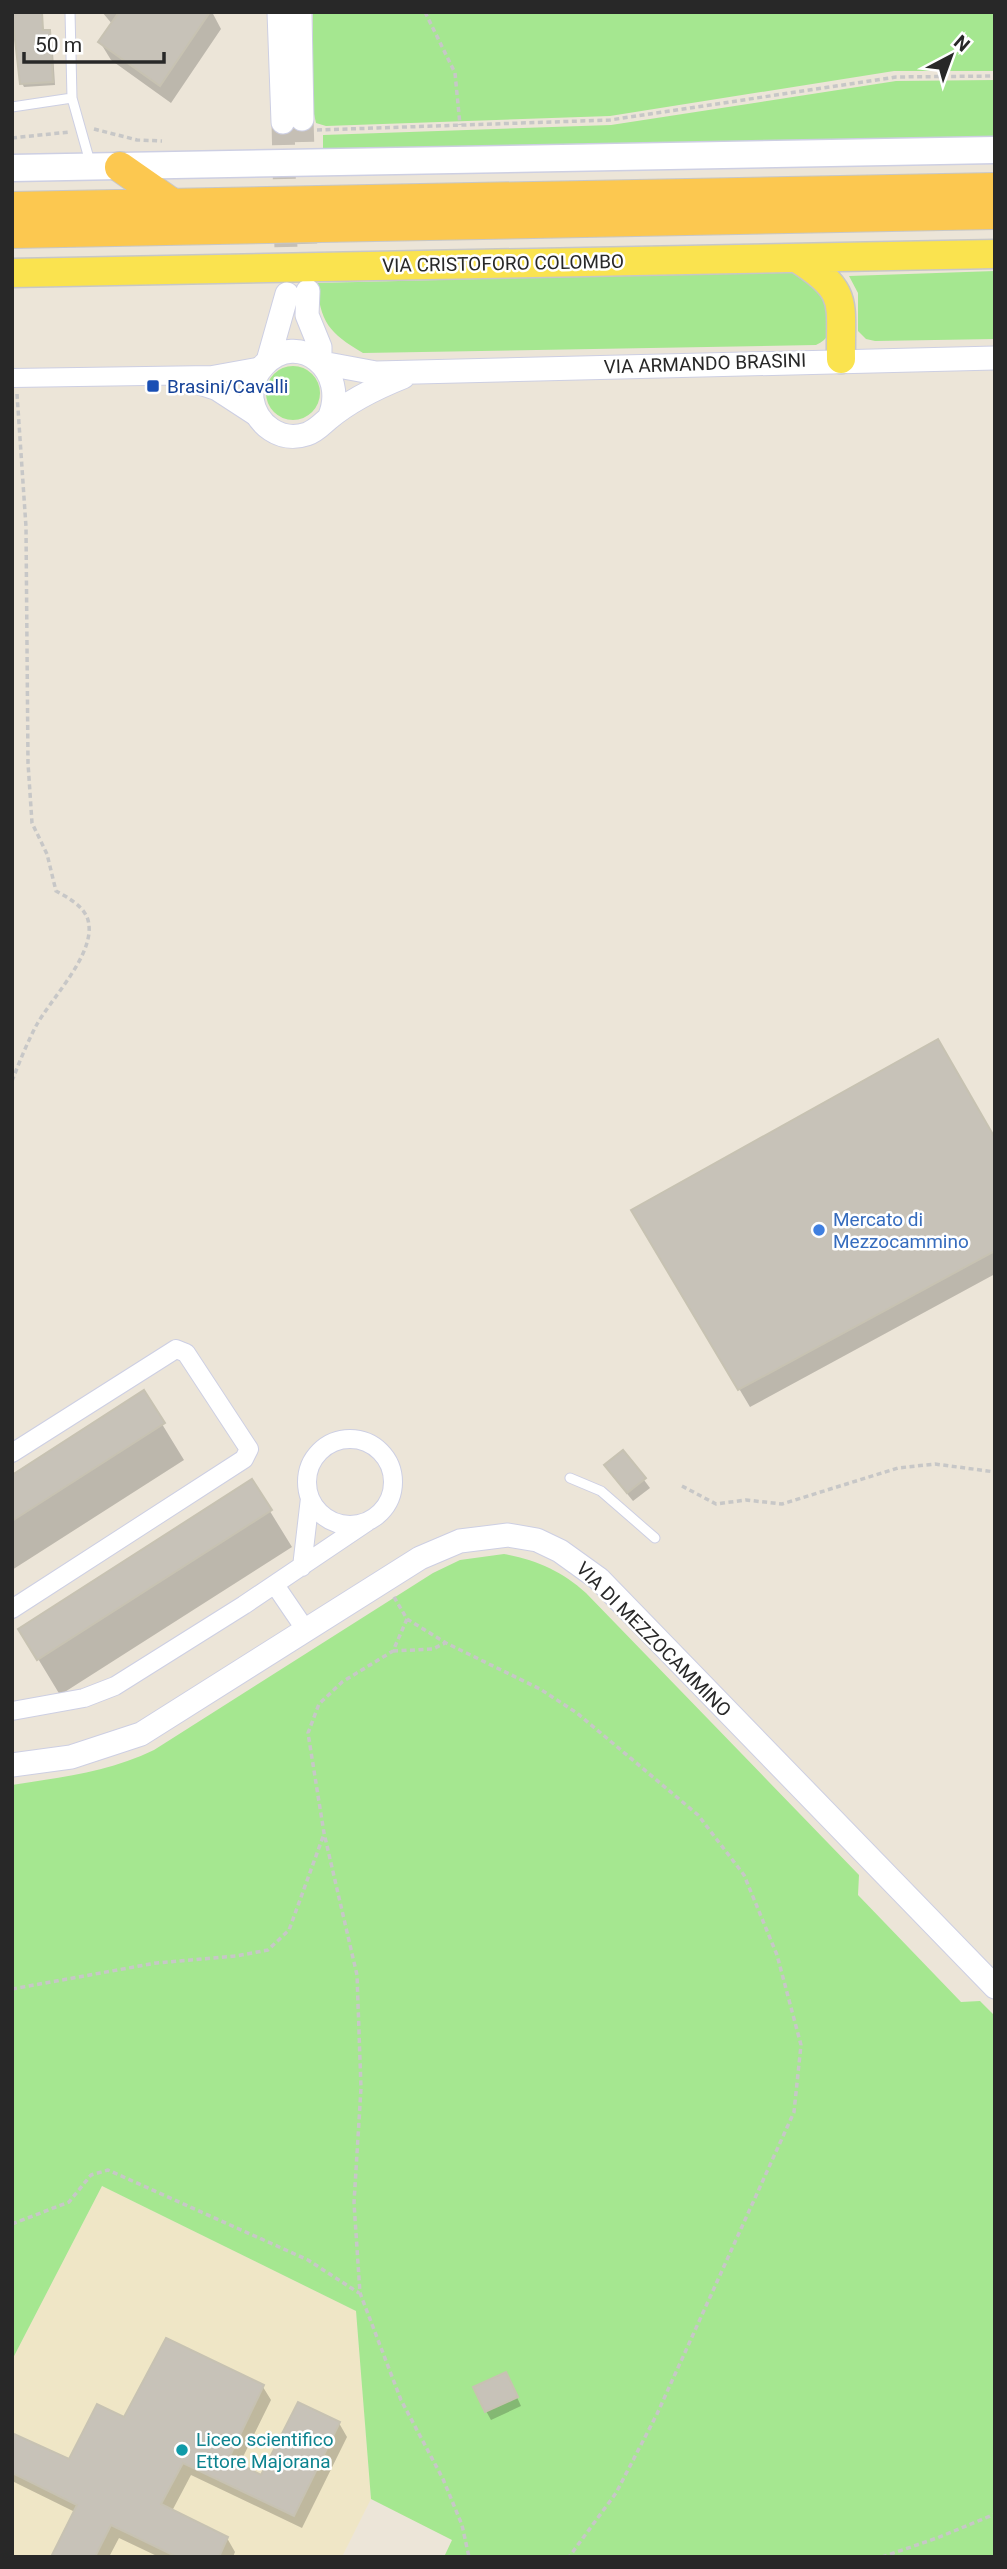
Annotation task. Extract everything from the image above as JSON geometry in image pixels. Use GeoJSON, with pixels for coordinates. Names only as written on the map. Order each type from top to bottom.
{"type":"FeatureCollection","features":[{"type":"Feature","properties":{"kind":"highway"},"geometry":{"type":"LineString","coordinates":[[106,167],[173,204]]}},
{"type":"Feature","properties":{"kind":"highway"},"geometry":{"type":"LineString","coordinates":[[12,207],[995,188]]}},
{"type":"Feature","properties":{"kind":"highway","name":"VIA CRISTOFORO COLOMBO"},"geometry":{"type":"LineString","coordinates":[[12,233],[995,214]]}},
{"type":"Feature","properties":{"kind":"main road"},"geometry":{"type":"LineString","coordinates":[[12,168],[995,150]]}},
{"type":"Feature","properties":{"kind":"main road","name":"VIA CRISTOFORO COLOMBO"},"geometry":{"type":"LineString","coordinates":[[12,273],[995,254]]}},
{"type":"Feature","properties":{"kind":"main road"},"geometry":{"type":"LineString","coordinates":[[798,258],[834,286],[840,307],[841,359]]}},
{"type":"Feature","properties":{"kind":"street"},"geometry":{"type":"LineString","coordinates":[[279,12],[293,120],[300,12]]}},
{"type":"Feature","properties":{"kind":"street"},"geometry":{"type":"LineString","coordinates":[[260,419],[251,392],[297,293],[320,347],[321,362],[333,379],[336,392],[329,418]]}},
{"type":"Feature","properties":{"kind":"street","name":"VIA ARMANDO BRASINI"},"geometry":{"type":"LineString","coordinates":[[14,378],[225,374],[265,364],[291,352],[360,372],[841,359],[995,358]]}},
{"type":"Feature","properties":{"kind":"street","name":"VIA ARMANDO BRASINI"},"geometry":{"type":"LineString","coordinates":[[166,376],[216,391],[260,419],[269,429],[295,437],[308,434],[385,384],[415,371]]}},
{"type":"Feature","properties":{"kind":"street"},"geometry":{"type":"LineString","coordinates":[[12,1453],[176,1349],[186,1353],[249,1449],[244,1459],[12,1609]]}},
{"type":"Feature","properties":{"kind":"street"},"geometry":{"type":"LineString","coordinates":[[12,1711],[101,1693],[275,1585],[302,1567],[367,1522],[380,1512],[390,1498],[393,1485],[391,1471],[384,1456],[372,1445],[357,1439],[330,1443],[316,1455],[310,1465],[307,1482],[310,1499],[302,1567]]}},
{"type":"Feature","properties":{"kind":"street"},"geometry":{"type":"LineString","coordinates":[[310,1499],[320,1512],[335,1522],[351,1525],[367,1522]]}},
{"type":"Feature","properties":{"kind":"street","name":"VIA DI MEZZOCAMMINO"},"geometry":{"type":"LineString","coordinates":[[12,1765],[71,1757],[141,1734],[420,1558],[475,1537],[522,1536],[560,1550],[599,1579],[995,1987]]}},
{"type":"Feature","properties":{"kind":"street"},"geometry":{"type":"LineString","coordinates":[[275,1585],[305,1629]]}},
{"type":"Feature","properties":{"kind":"lane"},"geometry":{"type":"LineString","coordinates":[[70,12],[72,98],[79,130],[106,167]]}},
{"type":"Feature","properties":{"kind":"lane"},"geometry":{"type":"LineString","coordinates":[[12,107],[72,98]]}},
{"type":"Feature","properties":{"kind":"lane"},"geometry":{"type":"LineString","coordinates":[[570,1478],[601,1492],[655,1538]]}},
{"type":"Feature","properties":{"kind":"path"},"geometry":{"type":"LineString","coordinates":[[425,12],[455,73],[460,125]]}},
{"type":"Feature","properties":{"kind":"path"},"geometry":{"type":"LineString","coordinates":[[323,131],[610,120],[896,77],[995,76]]}},
{"type":"Feature","properties":{"kind":"path"},"geometry":{"type":"LineString","coordinates":[[12,138],[90,128],[137,140],[163,141]]}},
{"type":"Feature","properties":{"kind":"path"},"geometry":{"type":"LineString","coordinates":[[12,1081],[36,1025],[75,967],[87,942],[88,919],[78,906],[56,891],[47,855],[32,823],[28,763],[26,527],[14,378]]}},
{"type":"Feature","properties":{"kind":"path"},"geometry":{"type":"LineString","coordinates":[[682,1486],[716,1504],[746,1500],[782,1504],[898,1468],[935,1464],[995,1472]]}},
{"type":"Feature","properties":{"kind":"path"},"geometry":{"type":"LineString","coordinates":[[385,1580],[407,1619],[446,1643],[540,1689],[577,1713],[698,1815],[744,1875],[777,1955],[800,2045],[794,2112],[657,2414],[615,2493],[569,2557]]}},
{"type":"Feature","properties":{"kind":"path"},"geometry":{"type":"LineString","coordinates":[[393,1651],[407,1619]]}},
{"type":"Feature","properties":{"kind":"path"},"geometry":{"type":"LineString","coordinates":[[446,1643],[433,1649],[393,1651],[342,1682],[319,1704],[307,1733],[324,1833],[357,1975],[360,2088],[354,2203],[360,2293],[401,2400],[443,2479],[462,2525],[469,2557]]}},
{"type":"Feature","properties":{"kind":"path"},"geometry":{"type":"LineString","coordinates":[[12,1989],[156,1963],[236,1956],[268,1950],[289,1930],[324,1833]]}},
{"type":"Feature","properties":{"kind":"path"},"geometry":{"type":"LineString","coordinates":[[12,2224],[69,2202],[91,2175],[108,2170],[308,2260],[360,2293]]}},
{"type":"Feature","properties":{"kind":"path"},"geometry":{"type":"LineString","coordinates":[[882,2557],[995,2514]]}},
{"type":"Feature","properties":{"kind":"shaded area"},"geometry":{"type":"Polygon","coordinates":[[[102,2186],[356,2311],[371,2499],[342,2557],[12,2557],[12,2360],[102,2186]]]}},
{"type":"Feature","properties":{"kind":"green space"},"geometry":{"type":"Polygon","coordinates":[[[313,12],[995,12],[995,71],[894,71],[610,116],[326,126],[316,123],[312,105],[313,12]]]}},
{"type":"Feature","properties":{"kind":"green space"},"geometry":{"type":"Polygon","coordinates":[[[995,80],[995,137],[323,150],[323,135],[611,125],[896,81],[995,80]]]}},
{"type":"Feature","properties":{"kind":"green space"},"geometry":{"type":"Polygon","coordinates":[[[800,271],[829,291],[832,322],[828,335],[816,345],[363,353],[342,339],[328,325],[321,308],[317,283],[800,271]]]}},
{"type":"Feature","properties":{"kind":"green space"},"geometry":{"type":"Polygon","coordinates":[[[995,271],[995,339],[875,341],[866,339],[858,331],[858,293],[849,276],[995,271]]]}},
{"type":"Feature","properties":{"kind":"green space"},"geometry":{"type":"Polygon","coordinates":[[[293,366],[312,374],[320,393],[312,412],[293,420],[274,412],[266,393],[274,374],[293,366]]]}},
{"type":"Feature","properties":{"kind":"green space"},"geometry":{"type":"Polygon","coordinates":[[[504,1554],[548,1568],[568,1578],[586,1593],[859,1875],[858,1895],[961,2002],[980,2001],[995,2016],[995,2554],[992,2557],[444,2557],[452,2540],[371,2499],[356,2311],[102,2186],[12,2360],[12,1785],[102,1769],[154,1750],[433,1573],[460,1560],[504,1554]]]}},
{"type":"Feature","properties":{"kind":"building"},"geometry":{"type":"Polygon","coordinates":[[[42,12],[43,30],[50,30],[53,82],[20,84],[12,13],[42,12]]]}},
{"type":"Feature","properties":{"kind":"building"},"geometry":{"type":"Polygon","coordinates":[[[119,12],[210,12],[160,86],[98,42],[119,12]]]}},
{"type":"Feature","properties":{"kind":"building","name":"Mercato di Mezzocammino"},"geometry":{"type":"Polygon","coordinates":[[[938,1039],[995,1138],[995,1251],[738,1390],[631,1210],[938,1039]]]}},
{"type":"Feature","properties":{"kind":"building"},"geometry":{"type":"Polygon","coordinates":[[[144,1390],[165,1423],[12,1521],[12,1475],[144,1390]]]}},
{"type":"Feature","properties":{"kind":"building"},"geometry":{"type":"Polygon","coordinates":[[[623,1450],[646,1478],[627,1493],[604,1465],[623,1450]]]}},
{"type":"Feature","properties":{"kind":"building"},"geometry":{"type":"Polygon","coordinates":[[[252,1479],[272,1510],[37,1660],[18,1629],[252,1479]]]}},
{"type":"Feature","properties":{"kind":"building","name":"Liceo scientifico Ettore Majorana"},"geometry":{"type":"Polygon","coordinates":[[[166,2338],[264,2385],[229,2458],[261,2475],[298,2402],[340,2422],[294,2516],[183,2463],[161,2504],[228,2537],[219,2557],[177,2557],[111,2525],[95,2557],[51,2557],[77,2505],[12,2473],[12,2433],[69,2459],[97,2404],[124,2417],[166,2338]]]}},
{"type":"Feature","properties":{"kind":"building"},"geometry":{"type":"Polygon","coordinates":[[[506,2372],[518,2397],[485,2412],[473,2387],[506,2372]]]}},
{"type":"Feature","properties":{"kind":"tunnel"},"geometry":{"type":"LineString","coordinates":[[302,119],[307,285]]}},
{"type":"Feature","properties":{"kind":"tunnel"},"geometry":{"type":"LineString","coordinates":[[283,122],[287,294]]}},
{"type":"Feature","properties":{"kind":"place","name":"Brasini/Cavalli"},"geometry":{"type":"Point","coordinates":[153,386]}},
{"type":"Feature","properties":{"kind":"place","name":"Mercato di Mezzocammino"},"geometry":{"type":"Point","coordinates":[819,1230]}},
{"type":"Feature","properties":{"kind":"place","name":"Liceo scientifico Ettore Majorana"},"geometry":{"type":"Point","coordinates":[182,2450]}}]}
